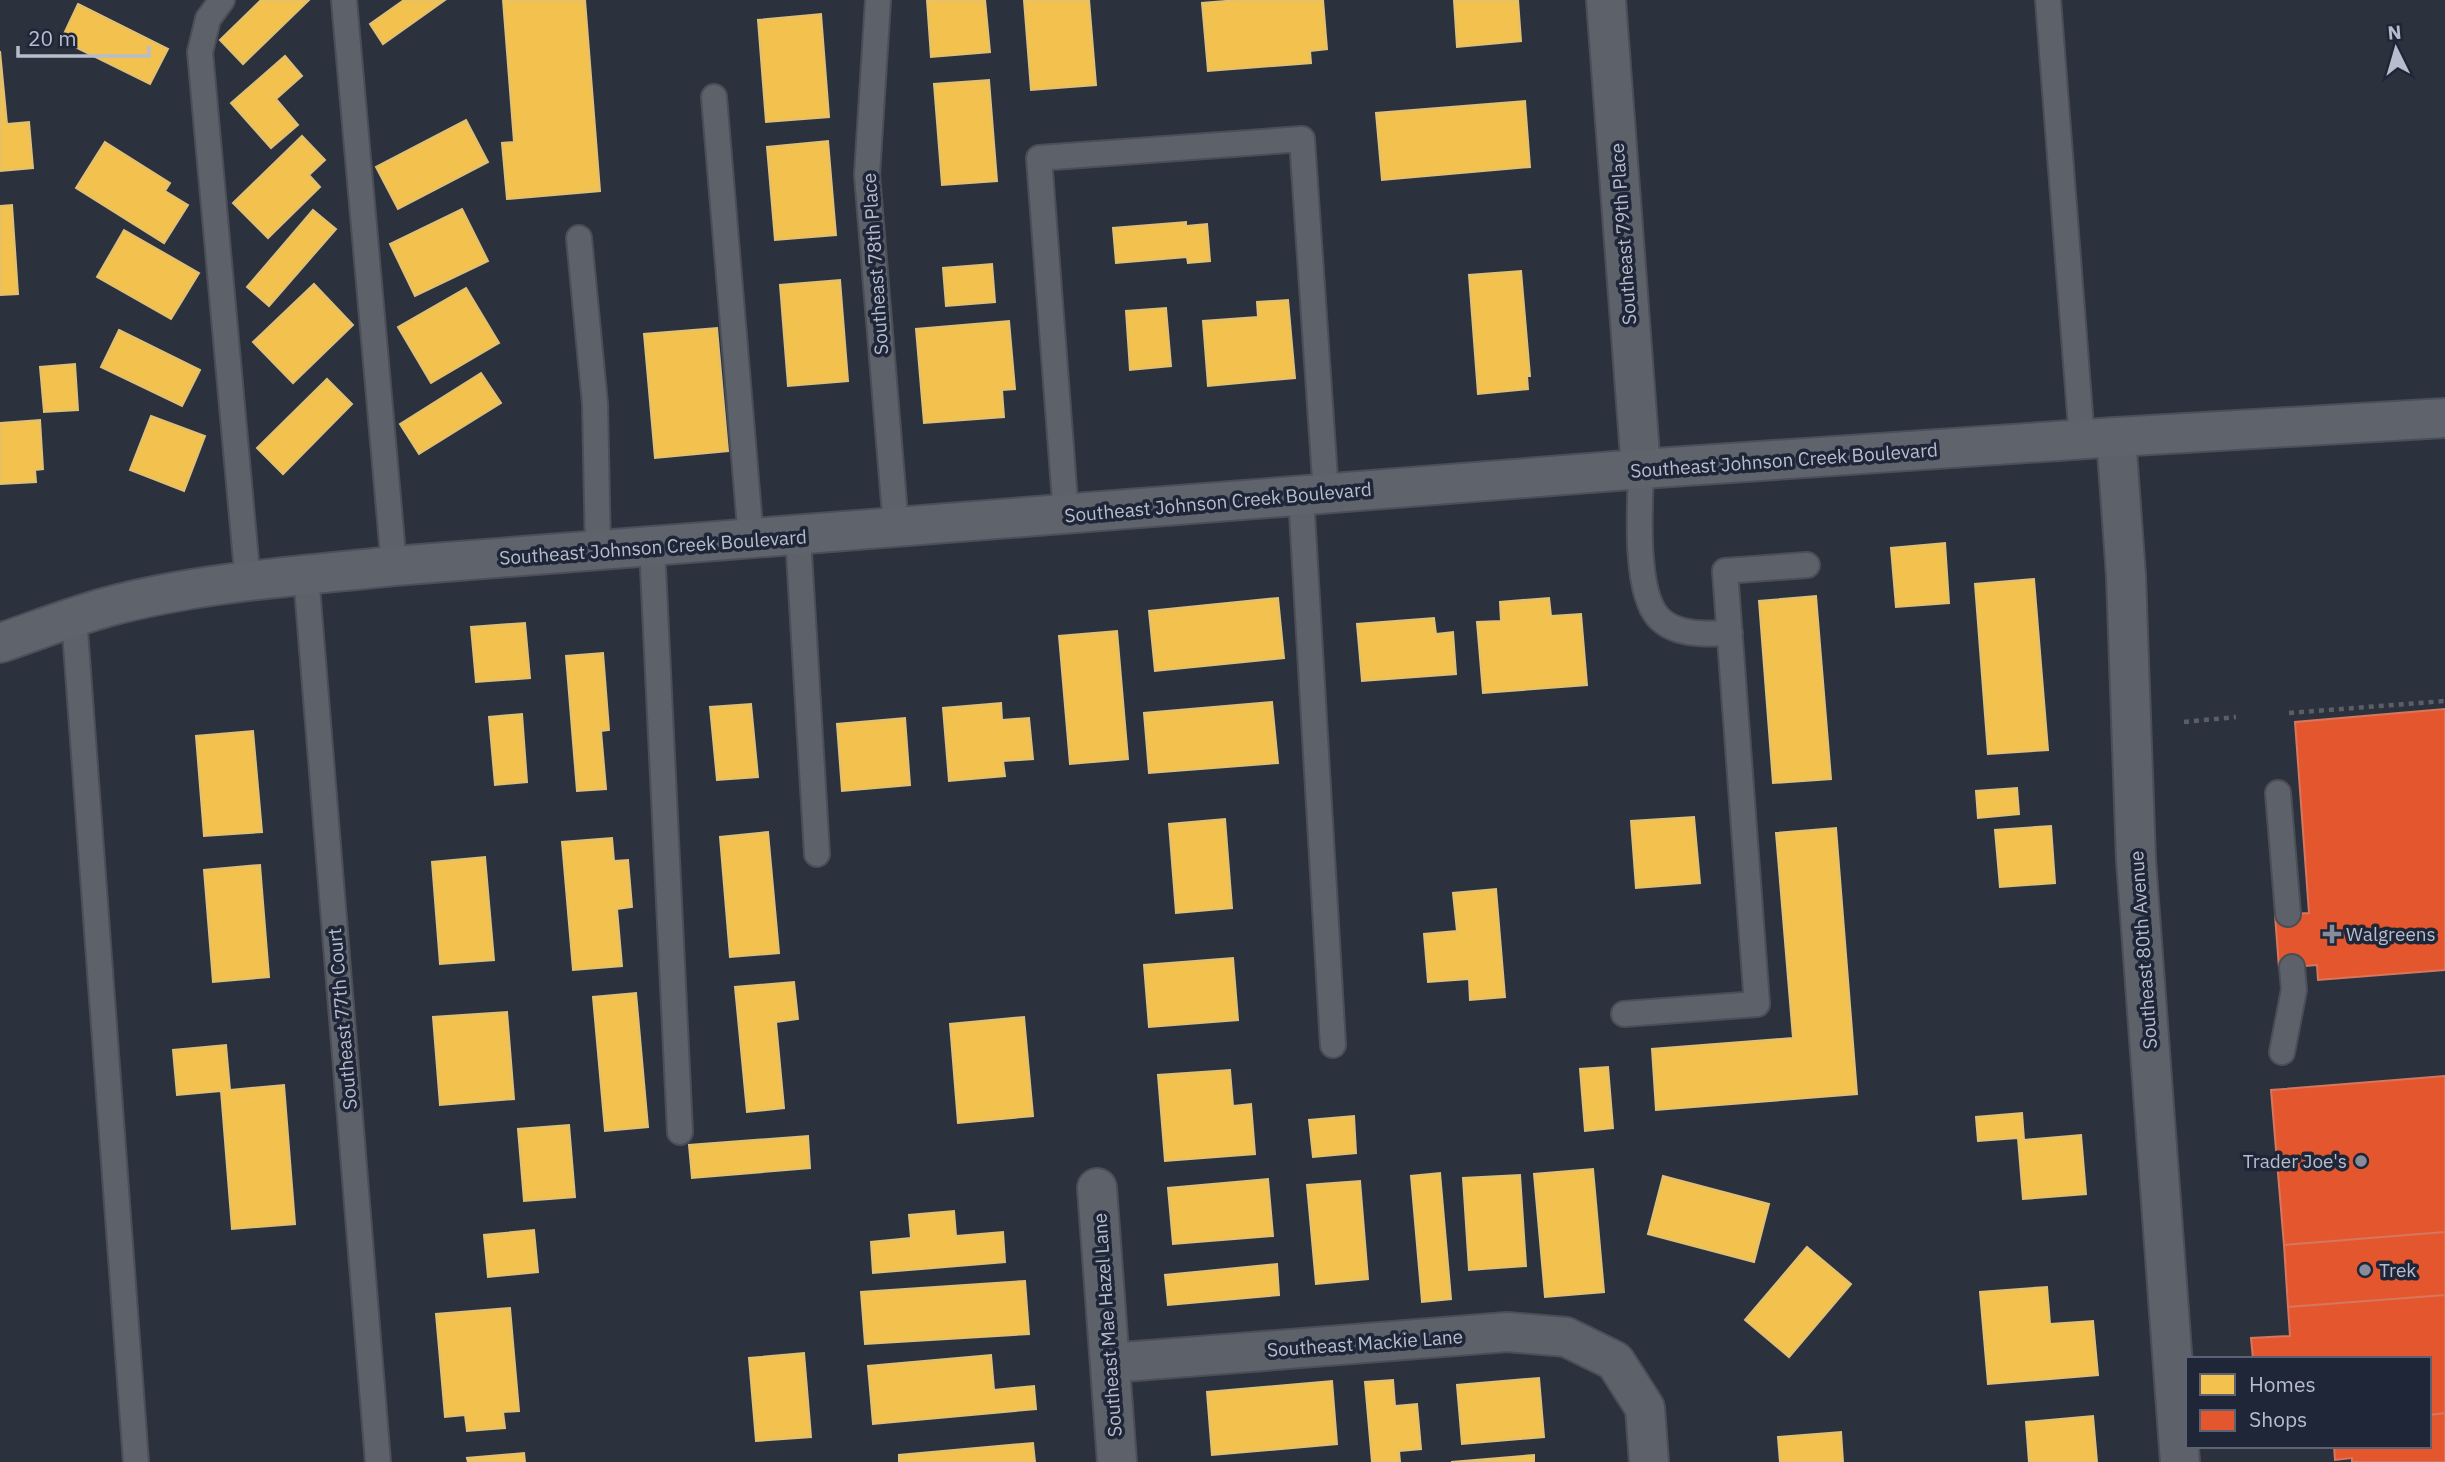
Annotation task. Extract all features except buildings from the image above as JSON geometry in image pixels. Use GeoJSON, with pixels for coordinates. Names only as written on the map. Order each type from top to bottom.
{"type":"FeatureCollection","features":[{"type":"Feature","properties":{"kind":"main road","name":"Southeast Johnson Creek Boulevard"},"geometry":{"type":"LineString","coordinates":[[0,643],[107,607],[153,597],[306,575],[394,566],[1641,469],[2445,418]]}},
{"type":"Feature","properties":{"kind":"street","name":"Southeast 79th Place"},"geometry":{"type":"LineString","coordinates":[[1606,0],[1641,469]]}},
{"type":"Feature","properties":{"kind":"street","name":"Southeast 80th Avenue"},"geometry":{"type":"LineString","coordinates":[[2099,438],[2126,576],[2137,874],[2180,1462]]}},
{"type":"Feature","properties":{"kind":"street","name":"Southeast Mae Hazel Lane"},"geometry":{"type":"LineString","coordinates":[[1097,1188],[1117,1462]]}},
{"type":"Feature","properties":{"kind":"street","name":"Southeast Mackie Lane"},"geometry":{"type":"LineString","coordinates":[[1110,1363],[1507,1332],[1566,1337],[1615,1361],[1645,1408],[1649,1462]]}},
{"type":"Feature","properties":{"kind":"lane"},"geometry":{"type":"LineString","coordinates":[[222,0],[208,19],[200,52],[248,583]]}},
{"type":"Feature","properties":{"kind":"lane"},"geometry":{"type":"LineString","coordinates":[[344,0],[394,566]]}},
{"type":"Feature","properties":{"kind":"lane","name":"Southeast 78th Place"},"geometry":{"type":"LineString","coordinates":[[878,0],[867,175],[897,527]]}},
{"type":"Feature","properties":{"kind":"lane"},"geometry":{"type":"LineString","coordinates":[[2048,0],[2099,438]]}},
{"type":"Feature","properties":{"kind":"lane"},"geometry":{"type":"LineString","coordinates":[[714,97],[751,539]]}},
{"type":"Feature","properties":{"kind":"lane"},"geometry":{"type":"LineString","coordinates":[[1066,514],[1039,158],[1302,139],[1333,1045]]}},
{"type":"Feature","properties":{"kind":"lane"},"geometry":{"type":"LineString","coordinates":[[579,238],[595,404],[598,552]]}},
{"type":"Feature","properties":{"kind":"lane"},"geometry":{"type":"LineString","coordinates":[[1641,469],[1640,533],[1648,601],[1659,619],[1679,630],[1704,634],[1730,633]]}},
{"type":"Feature","properties":{"kind":"lane"},"geometry":{"type":"LineString","coordinates":[[798,536],[817,854]]}},
{"type":"Feature","properties":{"kind":"lane"},"geometry":{"type":"LineString","coordinates":[[652,547],[680,1132]]}},
{"type":"Feature","properties":{"kind":"lane"},"geometry":{"type":"LineString","coordinates":[[1624,1014],[1757,1004],[1726,571],[1807,565]]}},
{"type":"Feature","properties":{"kind":"lane","name":"Southeast 77th Court"},"geometry":{"type":"LineString","coordinates":[[306,575],[378,1462]]}},
{"type":"Feature","properties":{"kind":"lane"},"geometry":{"type":"LineString","coordinates":[[74,617],[136,1462]]}},
{"type":"Feature","properties":{"kind":"lane"},"geometry":{"type":"LineString","coordinates":[[2278,793],[2288,914]]}},
{"type":"Feature","properties":{"kind":"lane"},"geometry":{"type":"LineString","coordinates":[[2282,1052],[2294,990],[2292,967]]}},
{"type":"Feature","properties":{"kind":"path"},"geometry":{"type":"LineString","coordinates":[[2289,713],[2445,701]]}},
{"type":"Feature","properties":{"kind":"path"},"geometry":{"type":"LineString","coordinates":[[2183,722],[2236,717]]}},
{"type":"Feature","properties":{"kind":"place","name":"Walgreens"},"geometry":{"type":"Point","coordinates":[2332,934]}},
{"type":"Feature","properties":{"kind":"place","name":"Trader Joe's"},"geometry":{"type":"Point","coordinates":[2361,1161]}},
{"type":"Feature","properties":{"kind":"place","name":"Trek"},"geometry":{"type":"Point","coordinates":[2365,1270]}}]}
